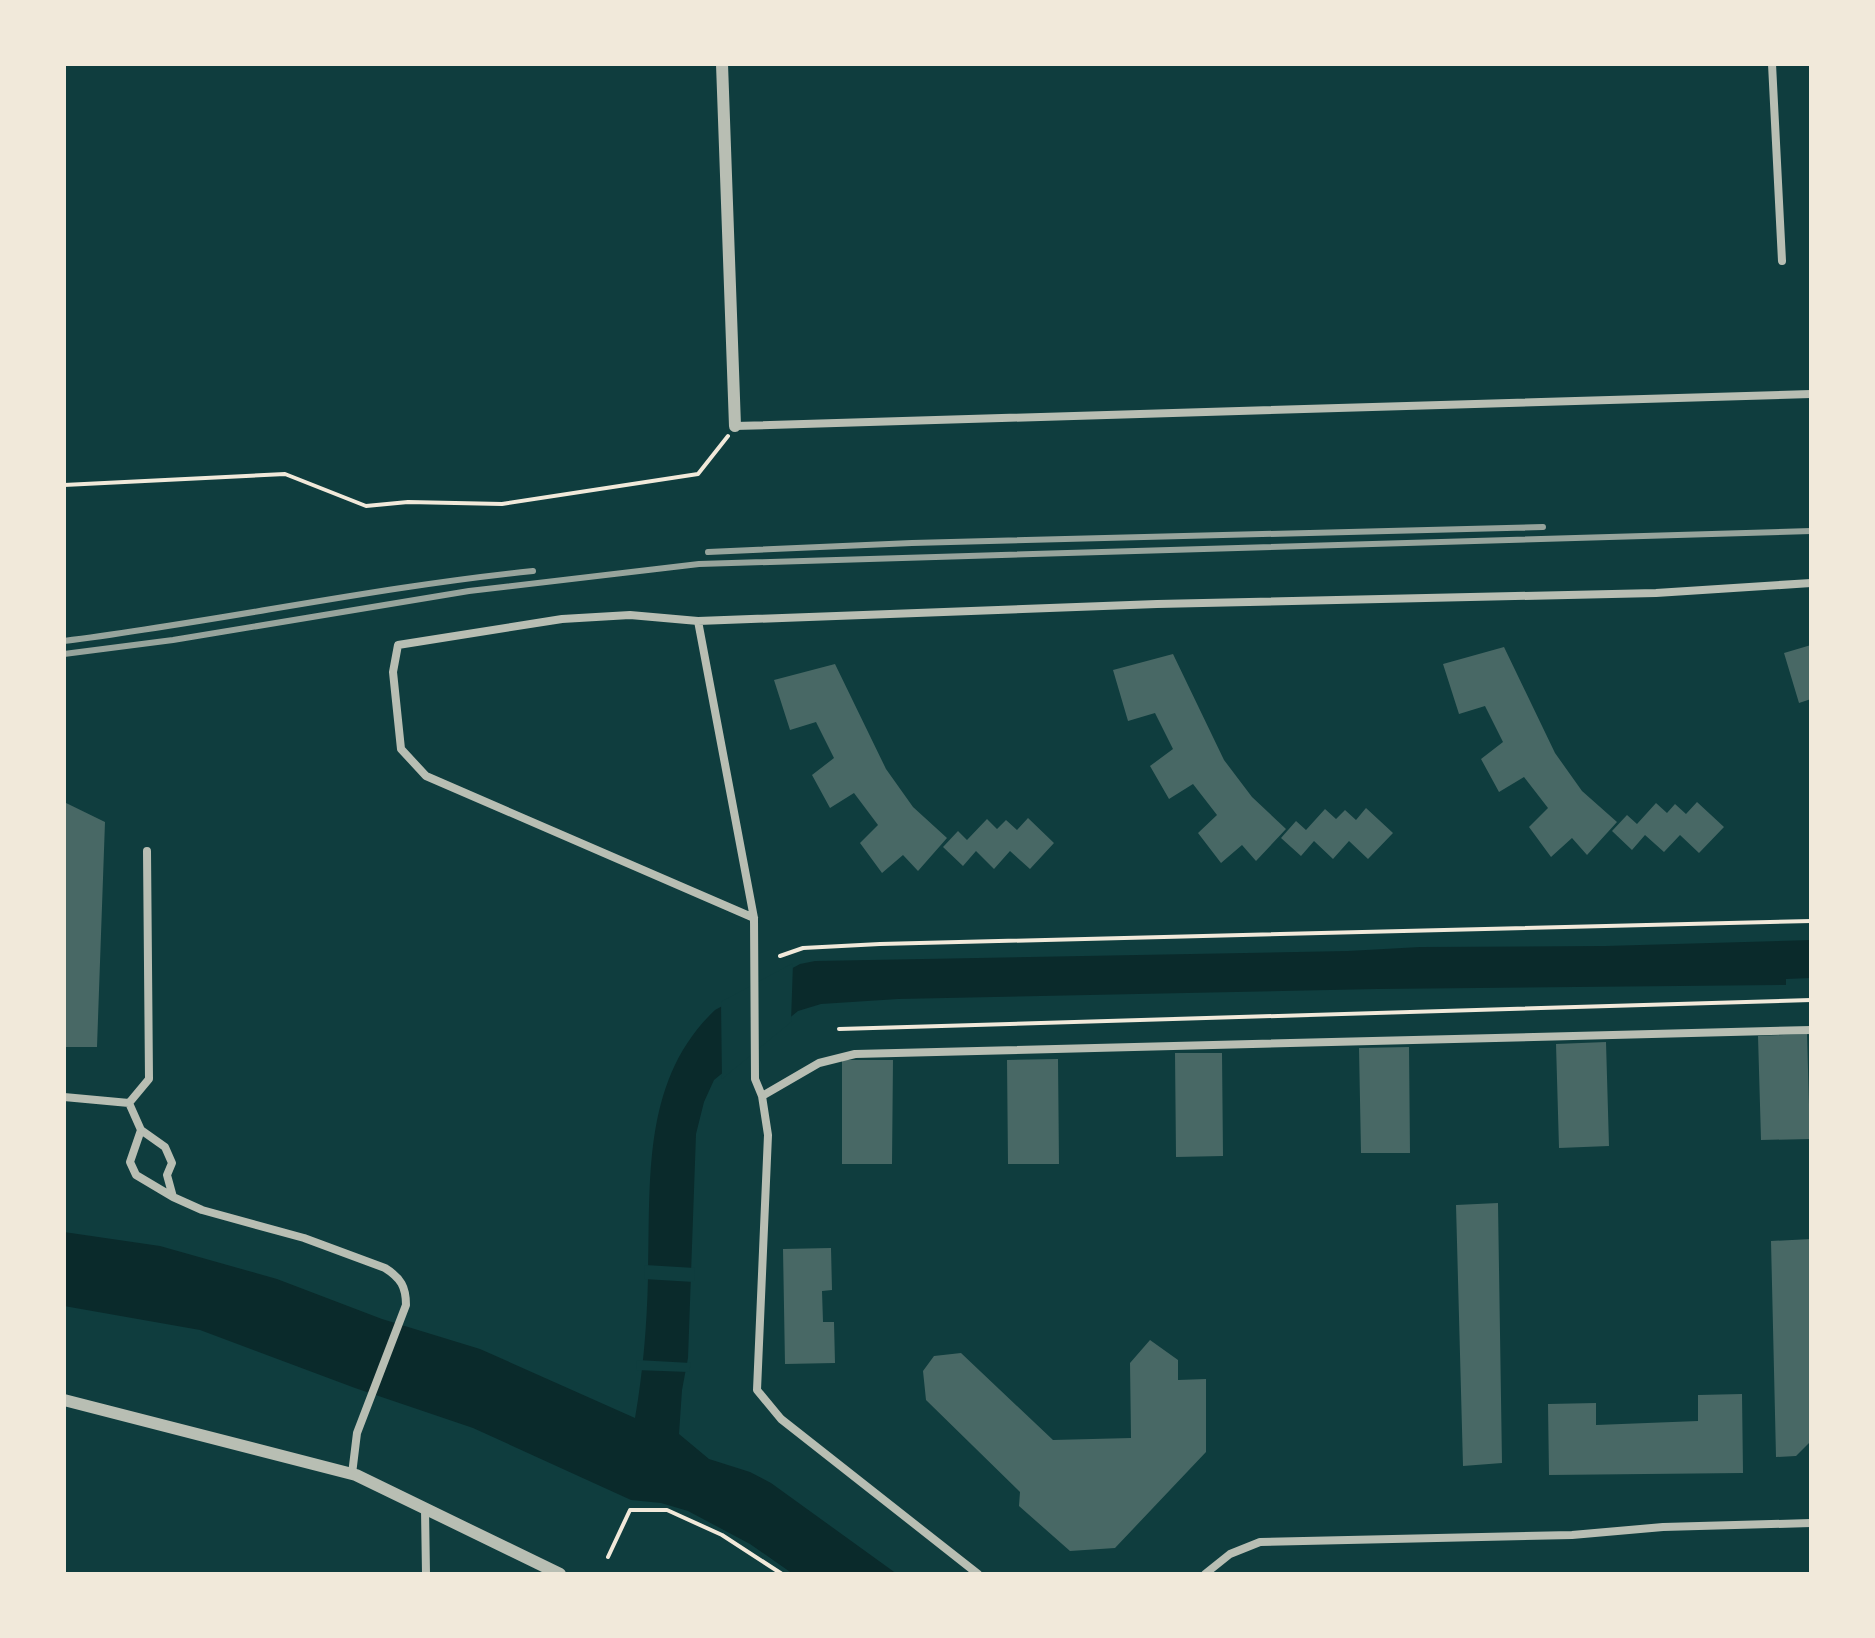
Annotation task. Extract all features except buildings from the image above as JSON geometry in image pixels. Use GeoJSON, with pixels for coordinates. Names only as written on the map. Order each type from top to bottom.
{"type":"FeatureCollection","features":[{"type":"Feature","properties":{"kind":"street"},"geometry":{"type":"LineString","coordinates":[[722,64],[735,426],[1811,394]]}},
{"type":"Feature","properties":{"kind":"street"},"geometry":{"type":"LineString","coordinates":[[1772,64],[1782,261]]}},
{"type":"Feature","properties":{"kind":"street"},"geometry":{"type":"LineString","coordinates":[[754,918],[426,776],[401,749],[393,672],[398,645],[562,619],[630,615],[698,621],[1157,604],[1656,593],[1811,583]]}},
{"type":"Feature","properties":{"kind":"street"},"geometry":{"type":"LineString","coordinates":[[698,621],[754,918],[755,1079],[762,1096],[768,1135],[757,1390],[781,1419],[978,1574]]}},
{"type":"Feature","properties":{"kind":"street"},"geometry":{"type":"LineString","coordinates":[[129,1103],[149,1079],[147,851]]}},
{"type":"Feature","properties":{"kind":"street"},"geometry":{"type":"LineString","coordinates":[[762,1096],[819,1063],[855,1054],[1811,1030]]}},
{"type":"Feature","properties":{"kind":"street"},"geometry":{"type":"LineString","coordinates":[[64,1097],[129,1103]]}},
{"type":"Feature","properties":{"kind":"street"},"geometry":{"type":"LineString","coordinates":[[129,1103],[141,1130],[165,1147],[172,1163],[167,1175],[173,1197]]}},
{"type":"Feature","properties":{"kind":"street"},"geometry":{"type":"LineString","coordinates":[[141,1130],[130,1162],[136,1175],[202,1210],[304,1238],[385,1268],[395,1274],[406,1288],[406,1305],[357,1433],[352,1474]]}},
{"type":"Feature","properties":{"kind":"street"},"geometry":{"type":"LineString","coordinates":[[64,1400],[352,1474],[560,1574]]}},
{"type":"Feature","properties":{"kind":"street"},"geometry":{"type":"LineString","coordinates":[[425,1509],[426,1574]]}},
{"type":"Feature","properties":{"kind":"street"},"geometry":{"type":"LineString","coordinates":[[1205,1574],[1230,1554],[1260,1542],[1572,1535],[1663,1527],[1811,1523]]}},
{"type":"Feature","properties":{"kind":"path"},"geometry":{"type":"LineString","coordinates":[[64,485],[285,474],[366,506],[408,502],[502,504],[698,474],[735,426]]}},
{"type":"Feature","properties":{"kind":"path"},"geometry":{"type":"LineString","coordinates":[[780,956],[803,948],[880,944],[1811,921]]}},
{"type":"Feature","properties":{"kind":"path"},"geometry":{"type":"LineString","coordinates":[[839,1029],[1811,1000]]}},
{"type":"Feature","properties":{"kind":"path"},"geometry":{"type":"LineString","coordinates":[[608,1557],[630,1510],[667,1510],[722,1535],[782,1574]]}},
{"type":"Feature","properties":{"kind":"water"},"geometry":{"type":"Polygon","coordinates":[[[1811,940],[1811,978],[1786,979],[1786,985],[1377,989],[898,999],[821,1004],[798,1011],[714,1080],[704,1102],[696,1134],[688,1358],[679,1434],[709,1459],[750,1472],[771,1483],[897,1574],[793,1574],[750,1544],[688,1511],[661,1503],[631,1500],[473,1428],[200,1330],[64,1306],[64,1232],[160,1246],[277,1279],[382,1319],[480,1349],[635,1418],[646,1331],[654,1135],[673,1069],[691,1038],[715,1010],[800,964],[815,961],[1811,940]]]}},
{"type":"Feature","properties":{"kind":"pier"},"geometry":{"type":"Polygon","coordinates":[[[793,963],[791,1022],[722,1079],[721,1002],[793,963]]]}},
{"type":"Feature","properties":{"kind":"pier"},"geometry":{"type":"Polygon","coordinates":[[[645,1265],[695,1268],[694,1282],[644,1279],[645,1265]]]}},
{"type":"Feature","properties":{"kind":"pier"},"geometry":{"type":"Polygon","coordinates":[[[637,1360],[691,1363],[689,1372],[636,1370],[637,1360]]]}},
{"type":"Feature","properties":{"kind":"railway"},"geometry":{"type":"LineString","coordinates":[[708,552],[912,543],[1543,527]]}},
{"type":"Feature","properties":{"kind":"railway"},"geometry":{"type":"LineString","coordinates":[[64,654],[173,640],[469,591],[699,564],[1811,531]]}},
{"type":"Feature","properties":{"kind":"railway"},"geometry":{"type":"LineString","coordinates":[[64,641],[416,586],[533,571]]}}]}
